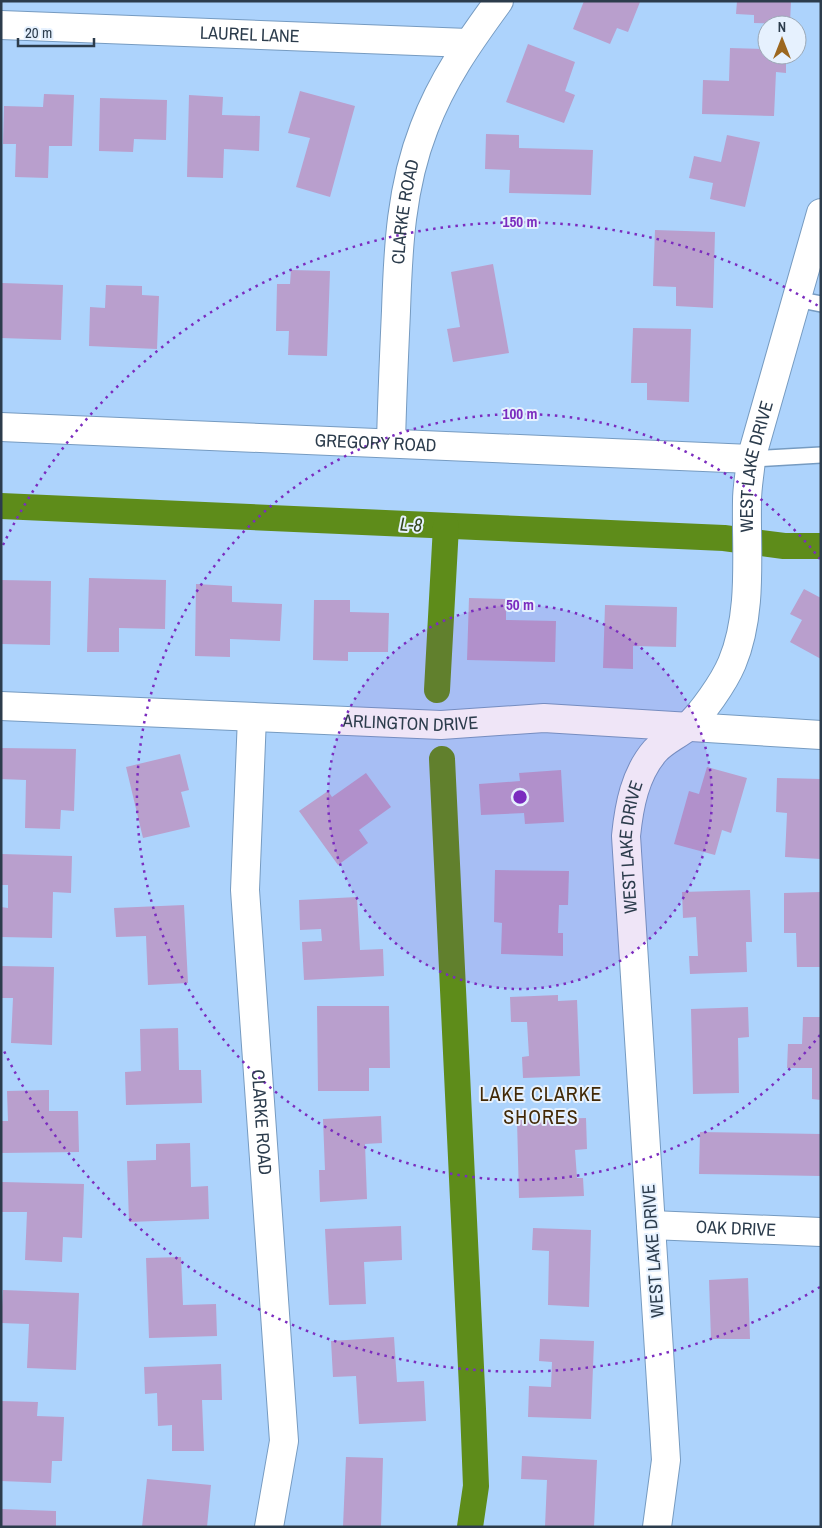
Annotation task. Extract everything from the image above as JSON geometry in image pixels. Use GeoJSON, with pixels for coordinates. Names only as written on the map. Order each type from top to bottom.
{"type":"FeatureCollection","features":[{"type":"Feature","properties":{"kind":"street","name":"CLARKE ROAD"},"geometry":{"type":"LineString","coordinates":[[391,444],[398,254],[401,218],[408,182],[424,128],[446,78],[468,43],[499,1]]}},
{"type":"Feature","properties":{"kind":"street","name":"LAUREL LANE"},"geometry":{"type":"LineString","coordinates":[[1,25],[468,43]]}},
{"type":"Feature","properties":{"kind":"street","name":"WEST LAKE DRIVE"},"geometry":{"type":"LineString","coordinates":[[657,1527],[666,1460],[626,836],[632,799],[637,782],[646,765],[656,750],[687,727],[712,696],[731,665],[742,630],[747,584],[747,498],[751,459],[808,301],[821,213]]}},
{"type":"Feature","properties":{"kind":"street","name":"GREGORY ROAD"},"geometry":{"type":"LineString","coordinates":[[1,427],[751,459]]}},
{"type":"Feature","properties":{"kind":"street","name":"ARLINGTON DRIVE"},"geometry":{"type":"LineString","coordinates":[[1,706],[441,725],[544,718],[821,735]]}},
{"type":"Feature","properties":{"kind":"street","name":"CLARKE ROAD"},"geometry":{"type":"LineString","coordinates":[[252,717],[244,890],[284,1441],[269,1527]]}},
{"type":"Feature","properties":{"kind":"street","name":"OAK DRIVE"},"geometry":{"type":"LineString","coordinates":[[651,1225],[821,1232]]}},
{"type":"Feature","properties":{"kind":"lane"},"geometry":{"type":"LineString","coordinates":[[751,459],[821,455]]}},
{"type":"Feature","properties":{"kind":"building"},"geometry":{"type":"Polygon","coordinates":[[[584,1],[640,2],[628,32],[617,28],[610,44],[573,29],[584,1]]]}},
{"type":"Feature","properties":{"kind":"building"},"geometry":{"type":"Polygon","coordinates":[[[737,1],[791,1],[790,15],[757,15],[757,23],[754,23],[754,15],[736,14],[737,1]]]}},
{"type":"Feature","properties":{"kind":"building"},"geometry":{"type":"Polygon","coordinates":[[[528,44],[575,62],[565,91],[575,95],[564,123],[506,102],[528,44]]]}},
{"type":"Feature","properties":{"kind":"building"},"geometry":{"type":"Polygon","coordinates":[[[730,48],[757,49],[757,65],[786,65],[786,73],[776,72],[774,116],[702,114],[703,80],[729,81],[730,48]]]}},
{"type":"Feature","properties":{"kind":"building"},"geometry":{"type":"Polygon","coordinates":[[[300,91],[355,106],[330,197],[296,187],[310,138],[288,133],[300,91]]]}},
{"type":"Feature","properties":{"kind":"building"},"geometry":{"type":"Polygon","coordinates":[[[44,94],[74,95],[72,146],[49,146],[48,178],[15,177],[16,144],[3,144],[4,106],[43,107],[44,94]]]}},
{"type":"Feature","properties":{"kind":"building"},"geometry":{"type":"Polygon","coordinates":[[[189,95],[223,97],[222,115],[260,116],[259,151],[224,149],[223,178],[187,177],[189,95]]]}},
{"type":"Feature","properties":{"kind":"building"},"geometry":{"type":"Polygon","coordinates":[[[100,98],[167,100],[166,140],[134,139],[133,152],[99,151],[100,98]]]}},
{"type":"Feature","properties":{"kind":"building"},"geometry":{"type":"Polygon","coordinates":[[[486,134],[519,135],[519,148],[593,150],[591,195],[509,193],[510,170],[485,169],[486,134]]]}},
{"type":"Feature","properties":{"kind":"building"},"geometry":{"type":"Polygon","coordinates":[[[727,135],[760,142],[745,207],[710,199],[713,183],[689,178],[694,156],[721,162],[727,135]]]}},
{"type":"Feature","properties":{"kind":"building"},"geometry":{"type":"Polygon","coordinates":[[[655,230],[715,232],[713,308],[676,306],[676,287],[653,286],[655,230]]]}},
{"type":"Feature","properties":{"kind":"building"},"geometry":{"type":"Polygon","coordinates":[[[493,264],[509,353],[453,362],[447,329],[460,327],[451,272],[493,264]]]}},
{"type":"Feature","properties":{"kind":"building"},"geometry":{"type":"Polygon","coordinates":[[[291,270],[330,271],[327,356],[288,355],[289,331],[276,331],[277,284],[290,284],[291,270]]]}},
{"type":"Feature","properties":{"kind":"building"},"geometry":{"type":"Polygon","coordinates":[[[2,283],[63,285],[61,340],[1,338],[2,283]]]}},
{"type":"Feature","properties":{"kind":"building"},"geometry":{"type":"Polygon","coordinates":[[[106,285],[142,286],[142,295],[159,296],[157,349],[89,346],[90,307],[105,308],[106,285]]]}},
{"type":"Feature","properties":{"kind":"building"},"geometry":{"type":"Polygon","coordinates":[[[633,328],[691,329],[689,402],[647,400],[647,383],[631,383],[633,328]]]}},
{"type":"Feature","properties":{"kind":"building"},"geometry":{"type":"Polygon","coordinates":[[[89,578],[166,580],[165,629],[119,628],[119,652],[87,652],[89,578]]]}},
{"type":"Feature","properties":{"kind":"building"},"geometry":{"type":"Polygon","coordinates":[[[1,580],[51,581],[50,645],[1,644],[1,580]]]}},
{"type":"Feature","properties":{"kind":"building"},"geometry":{"type":"Polygon","coordinates":[[[196,584],[232,586],[232,602],[282,604],[280,641],[230,639],[230,657],[195,656],[196,584]]]}},
{"type":"Feature","properties":{"kind":"building"},"geometry":{"type":"Polygon","coordinates":[[[804,589],[821,598],[821,659],[790,642],[802,620],[790,614],[804,589]]]}},
{"type":"Feature","properties":{"kind":"building"},"geometry":{"type":"Polygon","coordinates":[[[469,598],[506,599],[506,620],[556,621],[555,662],[467,660],[469,598]]]}},
{"type":"Feature","properties":{"kind":"building"},"geometry":{"type":"Polygon","coordinates":[[[314,600],[350,600],[350,612],[389,613],[388,652],[348,652],[348,661],[313,660],[314,600]]]}},
{"type":"Feature","properties":{"kind":"building"},"geometry":{"type":"Polygon","coordinates":[[[605,605],[677,607],[676,647],[633,646],[633,669],[603,668],[605,605]]]}},
{"type":"Feature","properties":{"kind":"building"},"geometry":{"type":"Polygon","coordinates":[[[1,748],[76,749],[74,811],[61,810],[60,829],[25,828],[26,780],[1,779],[1,748]]]}},
{"type":"Feature","properties":{"kind":"building"},"geometry":{"type":"Polygon","coordinates":[[[180,754],[189,790],[181,792],[190,827],[143,838],[126,767],[180,754]]]}},
{"type":"Feature","properties":{"kind":"building"},"geometry":{"type":"Polygon","coordinates":[[[707,767],[747,778],[731,833],[722,830],[715,855],[674,844],[689,791],[699,794],[707,767]]]}},
{"type":"Feature","properties":{"kind":"building"},"geometry":{"type":"Polygon","coordinates":[[[561,770],[564,822],[525,824],[524,813],[481,815],[479,784],[520,781],[519,773],[561,770]]]}},
{"type":"Feature","properties":{"kind":"building"},"geometry":{"type":"Polygon","coordinates":[[[366,773],[391,807],[359,830],[368,843],[338,865],[299,811],[328,791],[332,797],[366,773]]]}},
{"type":"Feature","properties":{"kind":"building"},"geometry":{"type":"Polygon","coordinates":[[[777,778],[821,779],[821,859],[785,857],[787,813],[776,812],[777,778]]]}},
{"type":"Feature","properties":{"kind":"building"},"geometry":{"type":"Polygon","coordinates":[[[1,854],[72,856],[71,893],[53,892],[52,938],[1,937],[1,907],[8,908],[8,885],[1,885],[1,854]]]}},
{"type":"Feature","properties":{"kind":"building"},"geometry":{"type":"Polygon","coordinates":[[[495,870],[569,871],[568,905],[559,905],[558,933],[563,933],[563,956],[501,954],[502,923],[494,922],[495,870]]]}},
{"type":"Feature","properties":{"kind":"building"},"geometry":{"type":"Polygon","coordinates":[[[750,890],[752,942],[746,942],[747,972],[690,974],[689,956],[698,956],[696,917],[683,918],[682,892],[750,890]]]}},
{"type":"Feature","properties":{"kind":"building"},"geometry":{"type":"Polygon","coordinates":[[[821,892],[821,967],[797,967],[796,933],[784,933],[784,893],[821,892]]]}},
{"type":"Feature","properties":{"kind":"building"},"geometry":{"type":"Polygon","coordinates":[[[357,897],[360,950],[383,949],[384,976],[304,980],[302,942],[322,941],[321,929],[300,930],[299,900],[357,897]]]}},
{"type":"Feature","properties":{"kind":"building"},"geometry":{"type":"Polygon","coordinates":[[[184,905],[188,983],[148,985],[146,936],[116,937],[114,908],[184,905]]]}},
{"type":"Feature","properties":{"kind":"building"},"geometry":{"type":"Polygon","coordinates":[[[1,966],[54,967],[52,1045],[11,1043],[13,998],[1,998],[1,966]]]}},
{"type":"Feature","properties":{"kind":"building"},"geometry":{"type":"Polygon","coordinates":[[[558,995],[558,1001],[577,1000],[580,1076],[523,1078],[522,1057],[529,1056],[527,1022],[511,1022],[510,997],[558,995]]]}},
{"type":"Feature","properties":{"kind":"building"},"geometry":{"type":"Polygon","coordinates":[[[317,1006],[389,1006],[390,1068],[369,1068],[369,1091],[318,1091],[317,1006]]]}},
{"type":"Feature","properties":{"kind":"building"},"geometry":{"type":"Polygon","coordinates":[[[748,1007],[749,1037],[738,1038],[739,1093],[693,1094],[691,1009],[748,1007]]]}},
{"type":"Feature","properties":{"kind":"building"},"geometry":{"type":"Polygon","coordinates":[[[803,1017],[821,1017],[821,1100],[812,1099],[812,1068],[787,1068],[788,1044],[802,1044],[803,1017]]]}},
{"type":"Feature","properties":{"kind":"building"},"geometry":{"type":"Polygon","coordinates":[[[178,1028],[179,1070],[201,1070],[202,1103],[126,1105],[125,1072],[141,1071],[140,1029],[178,1028]]]}},
{"type":"Feature","properties":{"kind":"building"},"geometry":{"type":"Polygon","coordinates":[[[49,1090],[49,1111],[78,1111],[79,1152],[1,1153],[1,1121],[8,1121],[7,1091],[49,1090]]]}},
{"type":"Feature","properties":{"kind":"building"},"geometry":{"type":"Polygon","coordinates":[[[381,1116],[382,1143],[365,1144],[367,1199],[320,1202],[319,1170],[325,1170],[323,1119],[381,1116]]]}},
{"type":"Feature","properties":{"kind":"building"},"geometry":{"type":"Polygon","coordinates":[[[586,1118],[587,1149],[575,1150],[577,1178],[583,1178],[584,1196],[519,1198],[517,1120],[586,1118]]]}},
{"type":"Feature","properties":{"kind":"building"},"geometry":{"type":"Polygon","coordinates":[[[700,1132],[821,1134],[821,1176],[699,1174],[700,1132]]]}},
{"type":"Feature","properties":{"kind":"building"},"geometry":{"type":"Polygon","coordinates":[[[190,1143],[191,1187],[208,1186],[209,1219],[129,1222],[127,1161],[156,1160],[156,1144],[190,1143]]]}},
{"type":"Feature","properties":{"kind":"building"},"geometry":{"type":"Polygon","coordinates":[[[2,1182],[84,1184],[82,1238],[63,1237],[62,1262],[25,1260],[27,1212],[1,1212],[2,1182]]]}},
{"type":"Feature","properties":{"kind":"building"},"geometry":{"type":"Polygon","coordinates":[[[401,1226],[402,1260],[364,1262],[366,1304],[329,1305],[325,1229],[401,1226]]]}},
{"type":"Feature","properties":{"kind":"building"},"geometry":{"type":"Polygon","coordinates":[[[533,1228],[591,1230],[589,1307],[548,1305],[549,1251],[532,1250],[533,1228]]]}},
{"type":"Feature","properties":{"kind":"building"},"geometry":{"type":"Polygon","coordinates":[[[181,1257],[183,1305],[216,1304],[217,1336],[149,1338],[146,1258],[181,1257]]]}},
{"type":"Feature","properties":{"kind":"building"},"geometry":{"type":"Polygon","coordinates":[[[748,1278],[750,1339],[711,1339],[709,1280],[748,1278]]]}},
{"type":"Feature","properties":{"kind":"building"},"geometry":{"type":"Polygon","coordinates":[[[3,1290],[79,1293],[76,1370],[27,1368],[29,1324],[1,1323],[3,1290]]]}},
{"type":"Feature","properties":{"kind":"building"},"geometry":{"type":"Polygon","coordinates":[[[394,1337],[397,1382],[424,1381],[426,1421],[359,1424],[356,1376],[333,1377],[331,1341],[394,1337]]]}},
{"type":"Feature","properties":{"kind":"building"},"geometry":{"type":"Polygon","coordinates":[[[540,1339],[594,1341],[591,1419],[528,1417],[529,1386],[551,1387],[552,1362],[539,1361],[540,1339]]]}},
{"type":"Feature","properties":{"kind":"building"},"geometry":{"type":"Polygon","coordinates":[[[221,1364],[222,1400],[202,1400],[204,1451],[172,1451],[172,1425],[158,1426],[157,1393],[145,1394],[144,1367],[221,1364]]]}},
{"type":"Feature","properties":{"kind":"building"},"geometry":{"type":"Polygon","coordinates":[[[1,1401],[38,1402],[37,1416],[64,1417],[62,1461],[52,1461],[51,1483],[1,1481],[1,1401]]]}},
{"type":"Feature","properties":{"kind":"building"},"geometry":{"type":"Polygon","coordinates":[[[522,1456],[597,1460],[594,1527],[545,1527],[547,1480],[521,1479],[522,1456]]]}},
{"type":"Feature","properties":{"kind":"building"},"geometry":{"type":"Polygon","coordinates":[[[346,1457],[383,1458],[381,1527],[343,1527],[346,1457]]]}},
{"type":"Feature","properties":{"kind":"building"},"geometry":{"type":"Polygon","coordinates":[[[147,1479],[211,1485],[207,1527],[142,1527],[147,1479]]]}},
{"type":"Feature","properties":{"kind":"building"},"geometry":{"type":"Polygon","coordinates":[[[1,1509],[56,1511],[56,1527],[1,1527],[1,1509]]]}},
{"type":"Feature","properties":{"kind":"waterway","name":"L-8"},"geometry":{"type":"LineString","coordinates":[[1,506],[724,538],[784,546],[821,546]]}},
{"type":"Feature","properties":{"kind":"waterway"},"geometry":{"type":"LineString","coordinates":[[437,690],[446,526]]}},
{"type":"Feature","properties":{"kind":"waterway"},"geometry":{"type":"LineString","coordinates":[[442,759],[476,1486],[470,1527]]}},
{"type":"Feature","properties":{"kind":"district","name":"LAKE CLARKE SHORES"},"geometry":{"type":"Point","coordinates":[541,1106]}}]}
